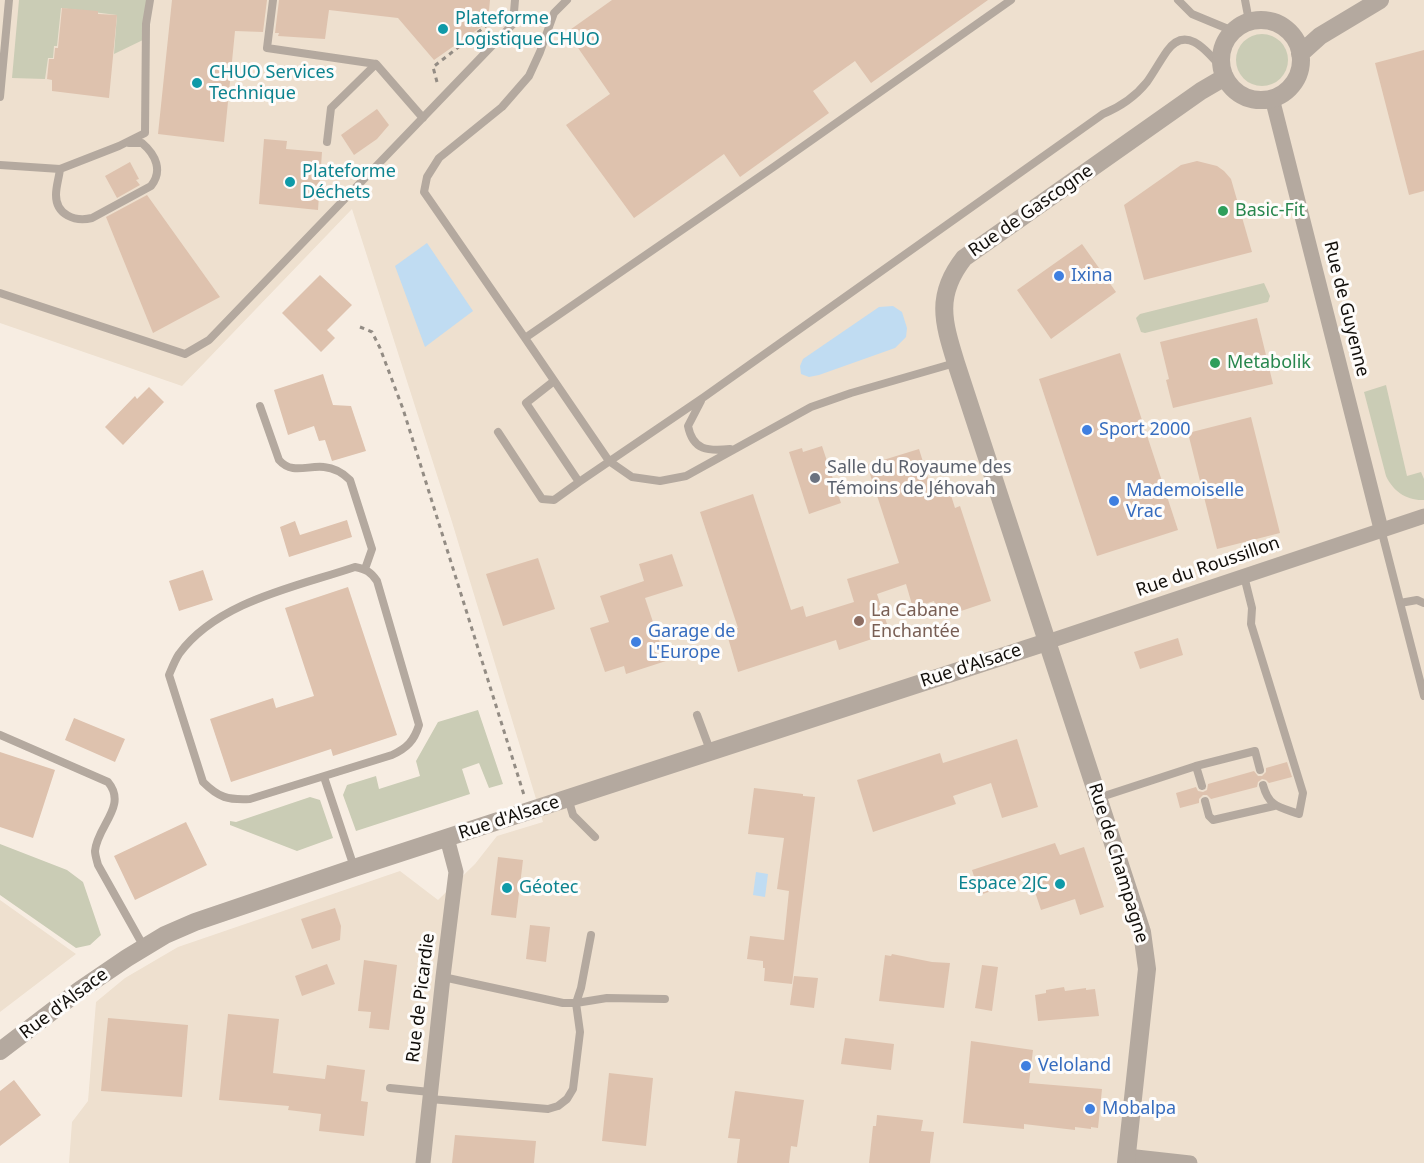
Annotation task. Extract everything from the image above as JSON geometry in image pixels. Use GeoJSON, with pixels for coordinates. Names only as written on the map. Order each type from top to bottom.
{"type":"FeatureCollection","features":[{"type":"Feature","properties":{"kind":"street"},"geometry":{"type":"LineString","coordinates":[[1292,34],[1314,29],[1362,0]]}},
{"type":"Feature","properties":{"kind":"street"},"geometry":{"type":"LineString","coordinates":[[1300,54],[1320,36],[1380,0]]}},
{"type":"Feature","properties":{"kind":"street"},"geometry":{"type":"LineString","coordinates":[[1250,21],[1273,21],[1292,34],[1298,44],[1300,54],[1296,79],[1289,87],[1272,98],[1261,100],[1250,98],[1231,87],[1223,72],[1223,48],[1233,31],[1250,21]]}},
{"type":"Feature","properties":{"kind":"street","name":"Rue de Gascogne"},"geometry":{"type":"LineString","coordinates":[[1047,642],[944,325],[944,297],[951,276],[964,258],[1192,98],[1223,72]]}},
{"type":"Feature","properties":{"kind":"street","name":"Rue de Guyenne"},"geometry":{"type":"LineString","coordinates":[[1272,98],[1381,529]]}},
{"type":"Feature","properties":{"kind":"street","name":"Rue du Roussillon"},"geometry":{"type":"LineString","coordinates":[[1047,642],[1424,516]]}},
{"type":"Feature","properties":{"kind":"street","name":"Rue d'Alsace"},"geometry":{"type":"LineString","coordinates":[[0,1052],[80,990],[144,947],[195,922],[1047,642]]}},
{"type":"Feature","properties":{"kind":"street","name":"Rue de Champagne"},"geometry":{"type":"LineString","coordinates":[[1047,642],[1142,932],[1147,969],[1126,1159]]}},
{"type":"Feature","properties":{"kind":"street","name":"Rue de Picardie"},"geometry":{"type":"LineString","coordinates":[[423,1163],[442,977],[456,873],[447,838]]}},
{"type":"Feature","properties":{"kind":"street"},"geometry":{"type":"LineString","coordinates":[[1126,1159],[1190,1163]]}},
{"type":"Feature","properties":{"kind":"lane"},"geometry":{"type":"LineString","coordinates":[[0,97],[9,0]]}},
{"type":"Feature","properties":{"kind":"lane"},"geometry":{"type":"LineString","coordinates":[[0,165],[60,170],[145,133],[146,24],[150,0]]}},
{"type":"Feature","properties":{"kind":"lane"},"geometry":{"type":"LineString","coordinates":[[273,0],[267,48],[376,64],[423,118]]}},
{"type":"Feature","properties":{"kind":"lane"},"geometry":{"type":"LineString","coordinates":[[0,293],[185,354],[209,340],[513,24],[515,0]]}},
{"type":"Feature","properties":{"kind":"lane"},"geometry":{"type":"LineString","coordinates":[[567,0],[554,13],[529,76],[502,107],[439,158],[427,177],[424,192],[609,461],[632,477],[660,481],[686,476],[811,407],[956,363]]}},
{"type":"Feature","properties":{"kind":"lane"},"geometry":{"type":"LineString","coordinates":[[525,338],[1011,0]]}},
{"type":"Feature","properties":{"kind":"lane"},"geometry":{"type":"LineString","coordinates":[[1178,0],[1192,14],[1233,31]]}},
{"type":"Feature","properties":{"kind":"lane"},"geometry":{"type":"LineString","coordinates":[[1245,0],[1250,21]]}},
{"type":"Feature","properties":{"kind":"lane"},"geometry":{"type":"LineString","coordinates":[[498,432],[542,499],[554,500],[704,398],[1103,114],[1117,108],[1147,81],[1168,48],[1177,41],[1197,42],[1223,72]]}},
{"type":"Feature","properties":{"kind":"lane"},"geometry":{"type":"LineString","coordinates":[[327,142],[331,108],[376,64]]}},
{"type":"Feature","properties":{"kind":"lane"},"geometry":{"type":"LineString","coordinates":[[60,170],[56,197],[59,206],[72,219],[81,221],[92,218],[151,186],[156,180],[157,164],[149,148],[135,141],[119,146]]}},
{"type":"Feature","properties":{"kind":"lane"},"geometry":{"type":"LineString","coordinates":[[554,381],[526,403],[579,482]]}},
{"type":"Feature","properties":{"kind":"lane"},"geometry":{"type":"LineString","coordinates":[[704,398],[692,415],[688,426],[690,438],[709,451],[734,449]]}},
{"type":"Feature","properties":{"kind":"lane"},"geometry":{"type":"LineString","coordinates":[[260,406],[279,460],[284,466],[295,469],[324,467],[342,472],[350,480],[372,549],[365,569]]}},
{"type":"Feature","properties":{"kind":"lane"},"geometry":{"type":"LineString","coordinates":[[1381,529],[1424,696]]}},
{"type":"Feature","properties":{"kind":"lane"},"geometry":{"type":"LineString","coordinates":[[355,567],[373,574],[377,581],[419,725],[415,738],[404,749],[324,777],[250,799],[232,800],[214,793],[203,782],[169,675],[178,655],[200,631],[241,605],[355,567]]}},
{"type":"Feature","properties":{"kind":"lane"},"geometry":{"type":"LineString","coordinates":[[1205,801],[1209,816],[1213,820],[1274,806],[1299,814],[1303,793],[1251,624],[1252,608],[1244,576]]}},
{"type":"Feature","properties":{"kind":"lane"},"geometry":{"type":"LineString","coordinates":[[1400,603],[1417,600],[1424,603]]}},
{"type":"Feature","properties":{"kind":"lane"},"geometry":{"type":"LineString","coordinates":[[697,715],[711,752]]}},
{"type":"Feature","properties":{"kind":"lane"},"geometry":{"type":"LineString","coordinates":[[0,735],[108,782],[114,789],[116,799],[95,850],[98,865],[144,947]]}},
{"type":"Feature","properties":{"kind":"lane"},"geometry":{"type":"LineString","coordinates":[[1098,798],[1196,766],[1255,751],[1260,770]]}},
{"type":"Feature","properties":{"kind":"lane"},"geometry":{"type":"LineString","coordinates":[[1196,766],[1202,786]]}},
{"type":"Feature","properties":{"kind":"lane"},"geometry":{"type":"LineString","coordinates":[[324,777],[354,868]]}},
{"type":"Feature","properties":{"kind":"lane"},"geometry":{"type":"LineString","coordinates":[[1263,785],[1266,796],[1274,806]]}},
{"type":"Feature","properties":{"kind":"lane"},"geometry":{"type":"LineString","coordinates":[[568,798],[573,815],[595,837]]}},
{"type":"Feature","properties":{"kind":"lane"},"geometry":{"type":"LineString","coordinates":[[390,1088],[430,1096],[549,1109],[558,1106],[567,1099],[573,1089],[580,1032],[576,1003],[591,935]]}},
{"type":"Feature","properties":{"kind":"lane"},"geometry":{"type":"LineString","coordinates":[[442,977],[563,1003],[607,998],[665,999]]}},
{"type":"Feature","properties":{"kind":"path"},"geometry":{"type":"LineString","coordinates":[[433,90],[438,79],[433,68],[502,14]]}},
{"type":"Feature","properties":{"kind":"path"},"geometry":{"type":"LineString","coordinates":[[360,327],[372,332],[403,409],[530,811]]}},
{"type":"Feature","properties":{"kind":"shaded area"},"geometry":{"type":"Polygon","coordinates":[[[0,0],[1424,0],[1424,1163],[69,1163],[72,1122],[88,1101],[96,1002],[125,978],[178,947],[400,871],[438,900],[475,864],[497,836],[543,822],[452,522],[352,209],[182,386],[0,323],[0,0]]]}},
{"type":"Feature","properties":{"kind":"shaded area"},"geometry":{"type":"Polygon","coordinates":[[[0,900],[76,954],[0,1012],[0,900]]]}},
{"type":"Feature","properties":{"kind":"green space"},"geometry":{"type":"Polygon","coordinates":[[[19,0],[148,0],[145,39],[114,54],[117,15],[61,8],[57,46],[54,46],[53,58],[48,58],[45,79],[12,78],[19,0]]]}},
{"type":"Feature","properties":{"kind":"green space"},"geometry":{"type":"Polygon","coordinates":[[[1257,34],[1267,34],[1277,38],[1284,45],[1288,60],[1284,75],[1277,82],[1267,86],[1257,86],[1247,82],[1240,75],[1236,65],[1236,55],[1240,45],[1247,38],[1257,34]]]}},
{"type":"Feature","properties":{"kind":"green space"},"geometry":{"type":"Polygon","coordinates":[[[1264,283],[1270,296],[1268,302],[1145,333],[1141,332],[1136,318],[1140,314],[1264,283]]]}},
{"type":"Feature","properties":{"kind":"green space"},"geometry":{"type":"Polygon","coordinates":[[[1386,385],[1407,476],[1421,472],[1424,479],[1424,500],[1412,499],[1401,494],[1386,476],[1364,392],[1386,385]]]}},
{"type":"Feature","properties":{"kind":"green space"},"geometry":{"type":"Polygon","coordinates":[[[478,710],[503,784],[489,788],[479,763],[462,769],[470,794],[356,831],[343,795],[347,785],[376,776],[379,789],[420,776],[416,761],[438,722],[478,710]]]}},
{"type":"Feature","properties":{"kind":"green space"},"geometry":{"type":"Polygon","coordinates":[[[310,797],[320,800],[333,838],[297,851],[230,825],[230,821],[236,822],[310,797]]]}},
{"type":"Feature","properties":{"kind":"green space"},"geometry":{"type":"Polygon","coordinates":[[[0,844],[67,870],[83,882],[101,935],[90,945],[76,948],[0,895],[0,844]]]}},
{"type":"Feature","properties":{"kind":"water"},"geometry":{"type":"Polygon","coordinates":[[[427,243],[473,311],[425,347],[395,266],[427,243]]]}},
{"type":"Feature","properties":{"kind":"water"},"geometry":{"type":"Polygon","coordinates":[[[893,306],[902,312],[907,328],[906,337],[895,348],[819,375],[809,377],[801,374],[800,366],[803,359],[879,307],[893,306]]]}},
{"type":"Feature","properties":{"kind":"water"},"geometry":{"type":"Polygon","coordinates":[[[756,872],[768,874],[765,897],[753,895],[756,872]]]}},
{"type":"Feature","properties":{"kind":"building","name":"CHUO Services Technique"},"geometry":{"type":"Polygon","coordinates":[[[172,0],[267,0],[263,32],[235,31],[224,142],[158,134],[172,0]]]}},
{"type":"Feature","properties":{"kind":"building","name":"Plateforme Logistique CHUO"},"geometry":{"type":"Polygon","coordinates":[[[279,0],[490,0],[488,22],[434,60],[398,18],[329,10],[325,39],[278,36],[279,33],[275,33],[279,0]]]}},
{"type":"Feature","properties":{"kind":"building"},"geometry":{"type":"Polygon","coordinates":[[[612,0],[988,0],[871,83],[855,61],[813,91],[829,113],[740,177],[724,154],[634,218],[566,125],[610,94],[567,32],[612,0]]]}},
{"type":"Feature","properties":{"kind":"building"},"geometry":{"type":"Polygon","coordinates":[[[62,8],[117,15],[109,98],[52,91],[52,80],[47,79],[49,59],[54,59],[55,48],[58,48],[62,8]]]}},
{"type":"Feature","properties":{"kind":"building"},"geometry":{"type":"Polygon","coordinates":[[[1424,50],[1424,191],[1409,195],[1375,63],[1424,50]]]}},
{"type":"Feature","properties":{"kind":"building"},"geometry":{"type":"Polygon","coordinates":[[[377,109],[389,125],[377,139],[354,155],[341,135],[377,109]]]}},
{"type":"Feature","properties":{"kind":"building","name":"Plateforme Déchets"},"geometry":{"type":"Polygon","coordinates":[[[264,139],[287,141],[286,149],[322,152],[318,210],[259,204],[264,139]]]}},
{"type":"Feature","properties":{"kind":"building"},"geometry":{"type":"Polygon","coordinates":[[[1197,161],[1217,166],[1231,179],[1252,252],[1144,280],[1124,205],[1181,165],[1197,161]]]}},
{"type":"Feature","properties":{"kind":"building"},"geometry":{"type":"Polygon","coordinates":[[[130,162],[140,185],[117,198],[105,176],[130,162]]]}},
{"type":"Feature","properties":{"kind":"building"},"geometry":{"type":"Polygon","coordinates":[[[147,195],[220,297],[153,333],[106,217],[147,195]]]}},
{"type":"Feature","properties":{"kind":"building"},"geometry":{"type":"Polygon","coordinates":[[[1082,244],[1116,292],[1051,339],[1017,290],[1082,244]]]}},
{"type":"Feature","properties":{"kind":"building"},"geometry":{"type":"Polygon","coordinates":[[[320,275],[352,305],[327,330],[335,338],[321,352],[282,313],[320,275]]]}},
{"type":"Feature","properties":{"kind":"building","name":"Metabolik"},"geometry":{"type":"Polygon","coordinates":[[[1257,318],[1273,384],[1173,408],[1160,342],[1257,318]]]}},
{"type":"Feature","properties":{"kind":"building"},"geometry":{"type":"Polygon","coordinates":[[[1120,353],[1178,530],[1097,556],[1039,379],[1120,353]]]}},
{"type":"Feature","properties":{"kind":"building"},"geometry":{"type":"Polygon","coordinates":[[[323,374],[333,405],[351,406],[366,451],[332,461],[325,440],[319,441],[314,426],[288,435],[274,390],[323,374]]]}},
{"type":"Feature","properties":{"kind":"building"},"geometry":{"type":"Polygon","coordinates":[[[149,387],[164,402],[123,445],[105,427],[135,396],[137,399],[149,387]]]}},
{"type":"Feature","properties":{"kind":"building"},"geometry":{"type":"Polygon","coordinates":[[[1251,417],[1280,533],[1217,549],[1188,433],[1251,417]]]}},
{"type":"Feature","properties":{"kind":"building","name":"Salle du Royaume des Témoins de Jéhovah"},"geometry":{"type":"Polygon","coordinates":[[[822,446],[841,503],[809,514],[789,452],[802,448],[803,452],[822,446]]]}},
{"type":"Feature","properties":{"kind":"building"},"geometry":{"type":"Polygon","coordinates":[[[919,449],[933,494],[949,489],[955,508],[960,506],[991,601],[940,618],[934,601],[913,608],[906,584],[877,594],[890,633],[839,650],[836,640],[738,672],[726,631],[738,628],[700,512],[753,494],[791,610],[803,606],[806,617],[854,602],[847,579],[899,563],[867,465],[919,449]]]}},
{"type":"Feature","properties":{"kind":"building"},"geometry":{"type":"Polygon","coordinates":[[[347,520],[352,537],[289,557],[280,527],[295,521],[300,535],[347,520]]]}},
{"type":"Feature","properties":{"kind":"building"},"geometry":{"type":"Polygon","coordinates":[[[672,554],[683,586],[645,598],[666,661],[626,674],[624,666],[605,672],[590,628],[609,622],[600,596],[644,581],[639,564],[672,554]]]}},
{"type":"Feature","properties":{"kind":"building"},"geometry":{"type":"Polygon","coordinates":[[[538,558],[555,609],[503,626],[486,574],[538,558]]]}},
{"type":"Feature","properties":{"kind":"building"},"geometry":{"type":"Polygon","coordinates":[[[203,570],[213,600],[179,611],[169,581],[203,570]]]}},
{"type":"Feature","properties":{"kind":"building"},"geometry":{"type":"Polygon","coordinates":[[[348,587],[397,735],[333,756],[331,749],[231,782],[210,719],[273,698],[276,708],[314,696],[285,608],[348,587]]]}},
{"type":"Feature","properties":{"kind":"building"},"geometry":{"type":"Polygon","coordinates":[[[1178,638],[1183,655],[1140,669],[1134,652],[1178,638]]]}},
{"type":"Feature","properties":{"kind":"building"},"geometry":{"type":"Polygon","coordinates":[[[74,718],[125,739],[115,762],[65,740],[74,718]]]}},
{"type":"Feature","properties":{"kind":"building"},"geometry":{"type":"Polygon","coordinates":[[[1017,739],[1038,807],[1002,818],[991,783],[953,796],[956,804],[873,832],[857,780],[940,753],[943,763],[1017,739]]]}},
{"type":"Feature","properties":{"kind":"building"},"geometry":{"type":"Polygon","coordinates":[[[0,752],[55,770],[33,838],[0,827],[0,752]]]}},
{"type":"Feature","properties":{"kind":"building"},"geometry":{"type":"Polygon","coordinates":[[[1287,762],[1292,777],[1269,783],[1262,779],[1258,782],[1257,787],[1211,799],[1203,795],[1199,803],[1180,808],[1176,793],[1196,787],[1198,791],[1203,792],[1207,790],[1208,784],[1254,771],[1258,776],[1262,776],[1266,768],[1287,762]]]}},
{"type":"Feature","properties":{"kind":"building"},"geometry":{"type":"Polygon","coordinates":[[[754,788],[815,797],[792,984],[764,981],[763,961],[747,959],[750,936],[784,940],[789,891],[777,889],[784,838],[748,834],[754,788]]]}},
{"type":"Feature","properties":{"kind":"building"},"geometry":{"type":"Polygon","coordinates":[[[186,822],[207,865],[135,900],[114,856],[186,822]]]}},
{"type":"Feature","properties":{"kind":"building","name":"Espace 2JC"},"geometry":{"type":"Polygon","coordinates":[[[1055,843],[1060,855],[1084,847],[1104,907],[1080,915],[1075,899],[1041,910],[1030,877],[980,895],[972,870],[1055,843]]]}},
{"type":"Feature","properties":{"kind":"building","name":"Géotec"},"geometry":{"type":"Polygon","coordinates":[[[498,857],[523,860],[516,918],[491,915],[498,857]]]}},
{"type":"Feature","properties":{"kind":"building"},"geometry":{"type":"Polygon","coordinates":[[[335,908],[341,926],[340,940],[312,949],[301,919],[335,908]]]}},
{"type":"Feature","properties":{"kind":"building"},"geometry":{"type":"Polygon","coordinates":[[[530,925],[550,927],[546,962],[526,959],[530,925]]]}},
{"type":"Feature","properties":{"kind":"building"},"geometry":{"type":"Polygon","coordinates":[[[892,954],[950,963],[944,1008],[879,1001],[885,955],[891,956],[892,954]]]}},
{"type":"Feature","properties":{"kind":"building"},"geometry":{"type":"Polygon","coordinates":[[[364,960],[397,965],[389,1030],[369,1028],[371,1012],[358,1011],[364,960]]]}},
{"type":"Feature","properties":{"kind":"building"},"geometry":{"type":"Polygon","coordinates":[[[327,964],[335,984],[302,996],[295,976],[327,964]]]}},
{"type":"Feature","properties":{"kind":"building"},"geometry":{"type":"Polygon","coordinates":[[[982,965],[998,967],[992,1011],[975,1008],[982,965]]]}},
{"type":"Feature","properties":{"kind":"building"},"geometry":{"type":"Polygon","coordinates":[[[794,976],[818,978],[814,1008],[790,1005],[794,976]]]}},
{"type":"Feature","properties":{"kind":"building"},"geometry":{"type":"Polygon","coordinates":[[[1064,987],[1065,991],[1095,989],[1099,1016],[1038,1021],[1035,995],[1046,993],[1046,990],[1064,987]]]}},
{"type":"Feature","properties":{"kind":"building"},"geometry":{"type":"Polygon","coordinates":[[[228,1014],[279,1019],[273,1073],[325,1079],[327,1065],[365,1070],[361,1101],[368,1102],[364,1136],[319,1131],[321,1114],[288,1110],[289,1106],[219,1100],[228,1014]]]}},
{"type":"Feature","properties":{"kind":"building"},"geometry":{"type":"Polygon","coordinates":[[[108,1018],[188,1025],[182,1097],[101,1091],[108,1018]]]}},
{"type":"Feature","properties":{"kind":"building"},"geometry":{"type":"Polygon","coordinates":[[[845,1038],[894,1044],[891,1070],[841,1064],[845,1038]]]}},
{"type":"Feature","properties":{"kind":"building"},"geometry":{"type":"Polygon","coordinates":[[[971,1041],[1033,1050],[1029,1083],[1102,1089],[1098,1128],[1075,1127],[1075,1130],[1024,1124],[1024,1129],[963,1123],[971,1041]]]}},
{"type":"Feature","properties":{"kind":"building"},"geometry":{"type":"Polygon","coordinates":[[[609,1073],[653,1078],[646,1146],[602,1141],[609,1073]]]}},
{"type":"Feature","properties":{"kind":"building"},"geometry":{"type":"Polygon","coordinates":[[[14,1080],[41,1115],[0,1146],[0,1091],[14,1080]]]}},
{"type":"Feature","properties":{"kind":"building"},"geometry":{"type":"Polygon","coordinates":[[[735,1091],[804,1100],[797,1147],[791,1146],[789,1163],[737,1163],[740,1139],[728,1138],[735,1091]]]}},
{"type":"Feature","properties":{"kind":"building"},"geometry":{"type":"Polygon","coordinates":[[[877,1115],[923,1120],[921,1131],[934,1132],[930,1163],[869,1163],[873,1126],[876,1126],[877,1115]]]}},
{"type":"Feature","properties":{"kind":"building"},"geometry":{"type":"Polygon","coordinates":[[[455,1135],[536,1141],[534,1163],[452,1163],[455,1135]]]}},
{"type":"Feature","properties":{"kind":"place","name":"Plateforme Logistique CHUO"},"geometry":{"type":"Point","coordinates":[443,29]}},
{"type":"Feature","properties":{"kind":"place","name":"CHUO Services Technique"},"geometry":{"type":"Point","coordinates":[197,83]}},
{"type":"Feature","properties":{"kind":"place","name":"Plateforme Déchets"},"geometry":{"type":"Point","coordinates":[290,182]}},
{"type":"Feature","properties":{"kind":"place","name":"Basic-Fit"},"geometry":{"type":"Point","coordinates":[1223,211]}},
{"type":"Feature","properties":{"kind":"place","name":"Ixina"},"geometry":{"type":"Point","coordinates":[1059,276]}},
{"type":"Feature","properties":{"kind":"place","name":"Metabolik"},"geometry":{"type":"Point","coordinates":[1215,363]}},
{"type":"Feature","properties":{"kind":"place","name":"Sport 2000"},"geometry":{"type":"Point","coordinates":[1087,430]}},
{"type":"Feature","properties":{"kind":"place","name":"Salle du Royaume des Témoins de Jéhovah"},"geometry":{"type":"Point","coordinates":[815,478]}},
{"type":"Feature","properties":{"kind":"place","name":"Mademoiselle Vrac"},"geometry":{"type":"Point","coordinates":[1114,501]}},
{"type":"Feature","properties":{"kind":"place","name":"La Cabane Enchantée"},"geometry":{"type":"Point","coordinates":[859,621]}},
{"type":"Feature","properties":{"kind":"place","name":"Garage de L'Europe"},"geometry":{"type":"Point","coordinates":[636,642]}},
{"type":"Feature","properties":{"kind":"place","name":"Espace 2JC"},"geometry":{"type":"Point","coordinates":[1060,884]}},
{"type":"Feature","properties":{"kind":"place","name":"Géotec"},"geometry":{"type":"Point","coordinates":[507,888]}},
{"type":"Feature","properties":{"kind":"place","name":"Veloland"},"geometry":{"type":"Point","coordinates":[1026,1066]}},
{"type":"Feature","properties":{"kind":"place","name":"Mobalpa"},"geometry":{"type":"Point","coordinates":[1090,1109]}}]}
